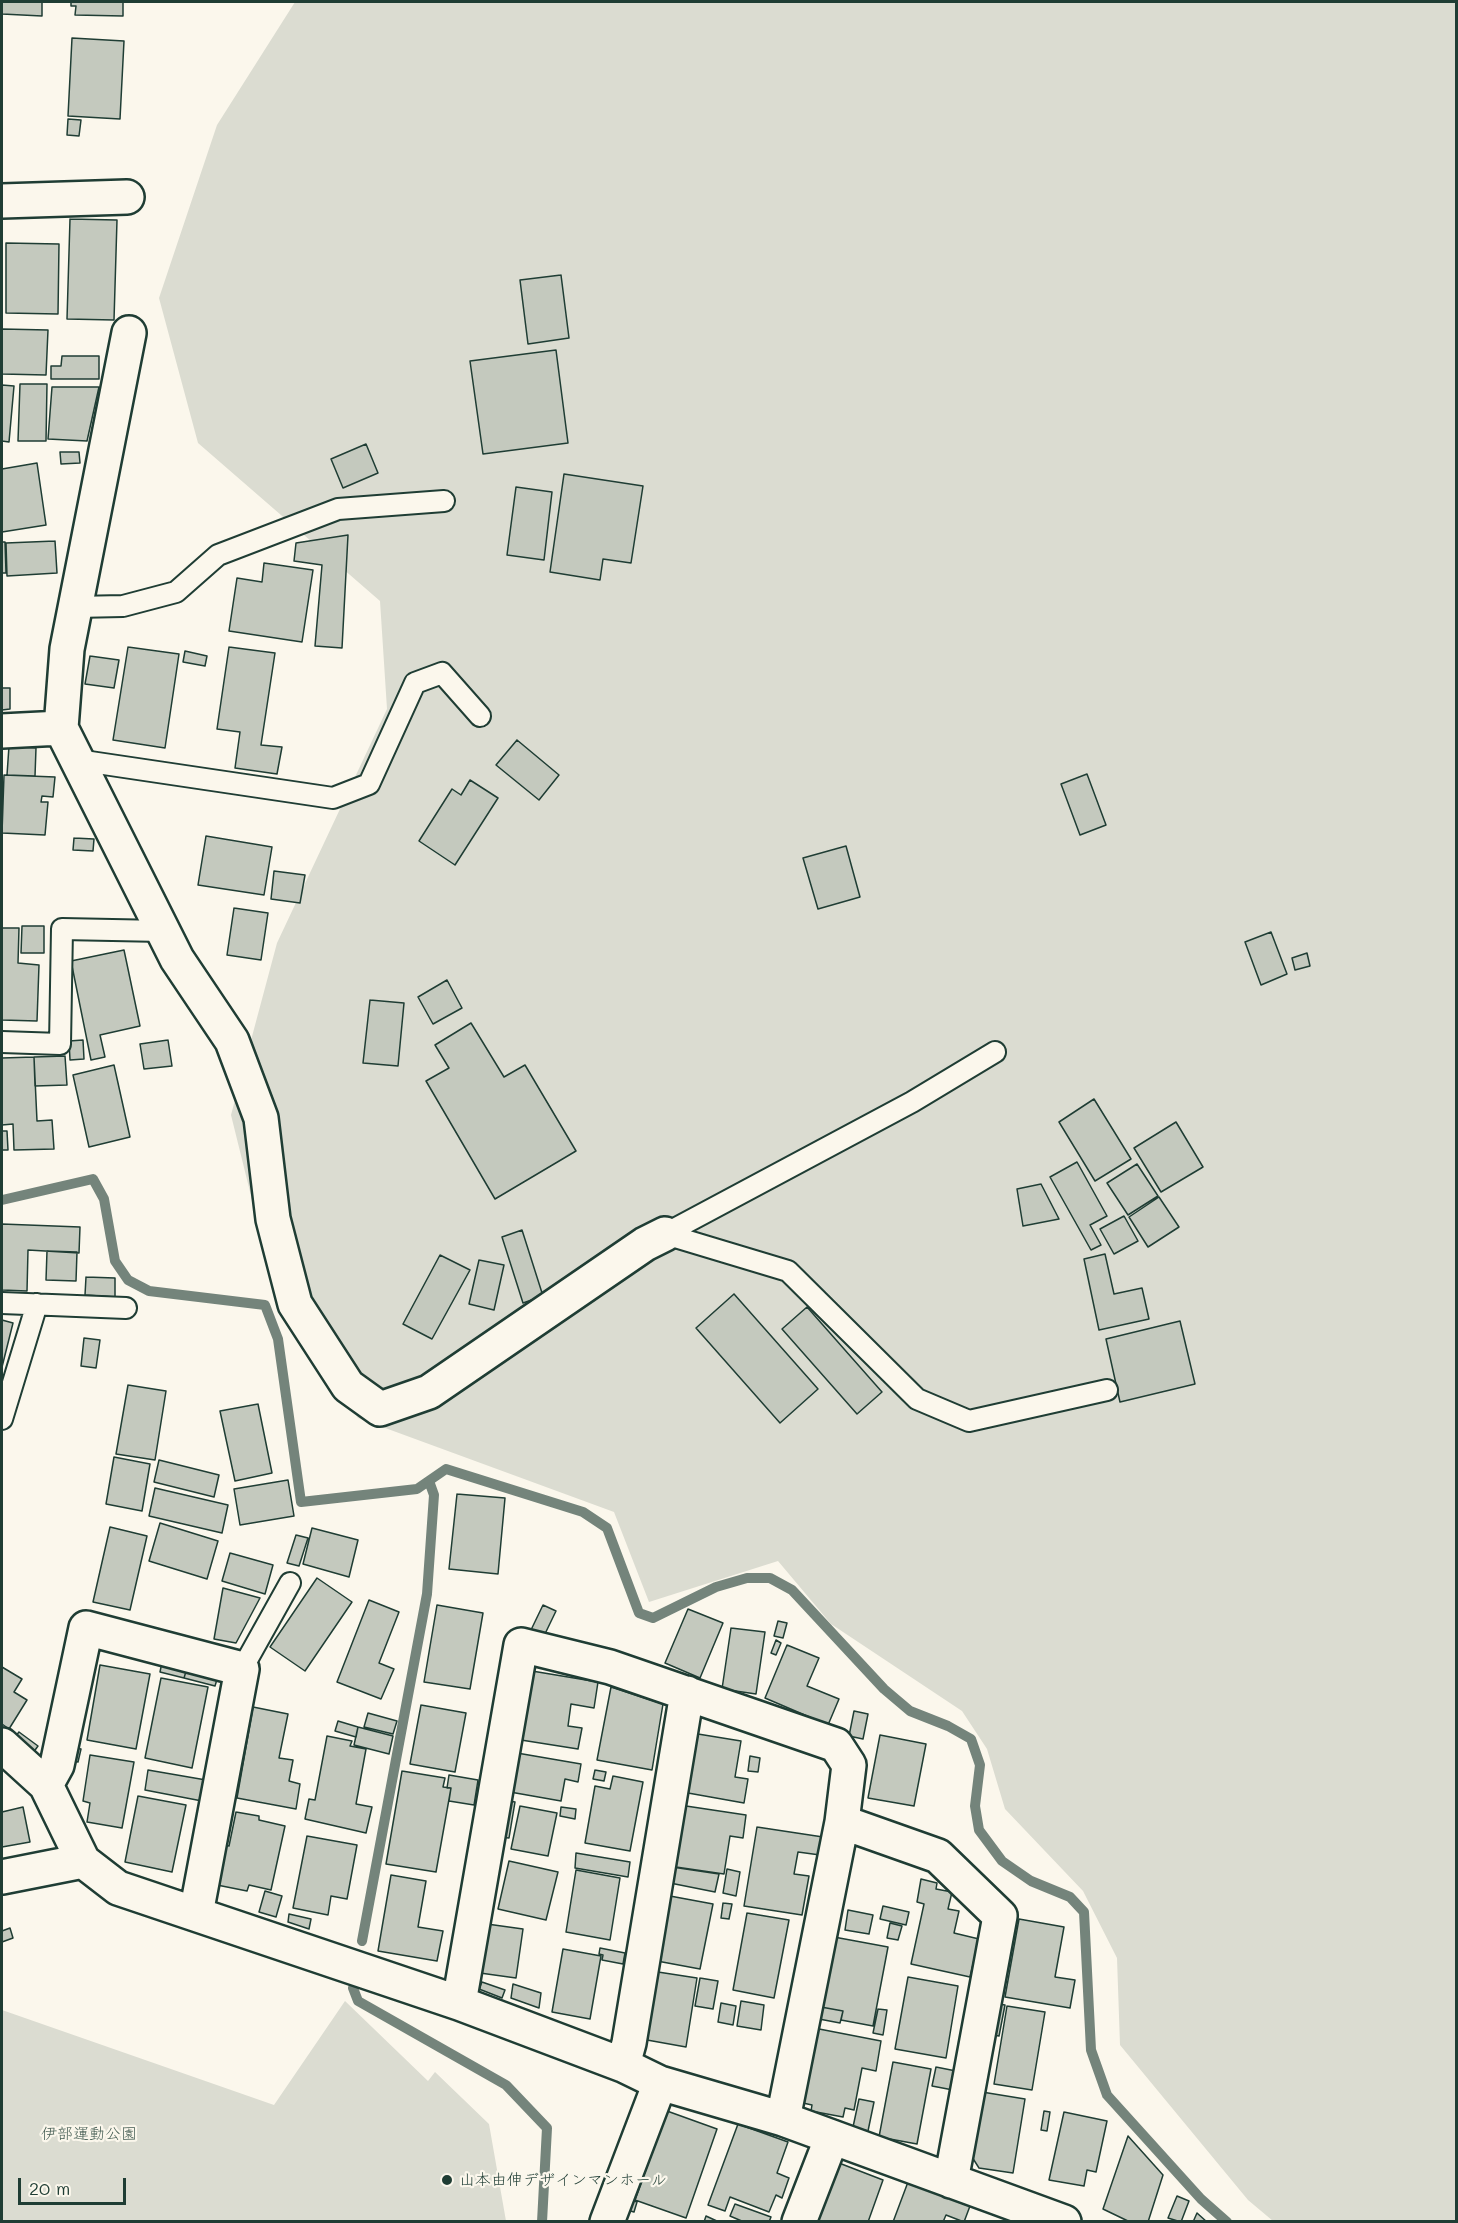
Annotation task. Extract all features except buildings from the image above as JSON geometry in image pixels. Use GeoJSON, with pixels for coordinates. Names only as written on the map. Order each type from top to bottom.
{"type":"FeatureCollection","features":[{"type":"Feature","properties":{"kind":"street"},"geometry":{"type":"LineString","coordinates":[[2,201],[127,197]]}},
{"type":"Feature","properties":{"kind":"street"},"geometry":{"type":"LineString","coordinates":[[129,333],[67,649],[61,728],[177,959],[232,1041],[261,1118],[273,1219],[295,1304],[348,1386],[380,1409],[429,1392],[645,1244],[665,1234]]}},
{"type":"Feature","properties":{"kind":"street"},"geometry":{"type":"LineString","coordinates":[[2,731],[61,728]]}},
{"type":"Feature","properties":{"kind":"street"},"geometry":{"type":"LineString","coordinates":[[46,1785],[57,1765],[86,1628],[242,1669],[196,1914]]}},
{"type":"Feature","properties":{"kind":"street"},"geometry":{"type":"LineString","coordinates":[[459,2003],[521,1645],[610,1667],[836,1745],[849,1765],[842,1822],[783,2119]]}},
{"type":"Feature","properties":{"kind":"street"},"geometry":{"type":"LineString","coordinates":[[623,2065],[629,2043],[687,1693]]}},
{"type":"Feature","properties":{"kind":"street"},"geometry":{"type":"LineString","coordinates":[[2,1745],[46,1785],[83,1861],[118,1888],[459,2003],[623,2065],[660,2083],[783,2119],[951,2181],[986,2209],[1064,2222]]}},
{"type":"Feature","properties":{"kind":"street"},"geometry":{"type":"LineString","coordinates":[[842,1822],[938,1856],[1000,1916],[951,2181]]}},
{"type":"Feature","properties":{"kind":"street"},"geometry":{"type":"LineString","coordinates":[[2,1877],[83,1861]]}},
{"type":"Feature","properties":{"kind":"street"},"geometry":{"type":"LineString","coordinates":[[608,2222],[660,2083]]}},
{"type":"Feature","properties":{"kind":"street"},"geometry":{"type":"LineString","coordinates":[[799,2222],[832,2137]]}},
{"type":"Feature","properties":{"kind":"lane"},"geometry":{"type":"LineString","coordinates":[[75,607],[123,606],[176,592],[218,555],[338,509],[444,501]]}},
{"type":"Feature","properties":{"kind":"lane"},"geometry":{"type":"LineString","coordinates":[[77,760],[333,798],[369,784],[415,683],[442,673],[480,717]]}},
{"type":"Feature","properties":{"kind":"lane"},"geometry":{"type":"LineString","coordinates":[[2,1042],[60,1044],[62,929],[163,932]]}},
{"type":"Feature","properties":{"kind":"lane"},"geometry":{"type":"LineString","coordinates":[[665,1234],[912,1102],[995,1052]]}},
{"type":"Feature","properties":{"kind":"lane"},"geometry":{"type":"LineString","coordinates":[[665,1234],[788,1271],[917,1400],[969,1421],[1107,1390]]}},
{"type":"Feature","properties":{"kind":"lane"},"geometry":{"type":"LineString","coordinates":[[2,1303],[126,1308]]}},
{"type":"Feature","properties":{"kind":"lane"},"geometry":{"type":"LineString","coordinates":[[2,1419],[38,1304]]}},
{"type":"Feature","properties":{"kind":"lane"},"geometry":{"type":"LineString","coordinates":[[242,1669],[290,1583]]}},
{"type":"Feature","properties":{"kind":"green space"},"geometry":{"type":"Polygon","coordinates":[[[295,2],[1456,2],[1456,2221],[1273,2221],[1248,2200],[1120,2045],[1117,1958],[1083,1891],[1005,1809],[987,1749],[962,1711],[831,1624],[778,1561],[649,1602],[614,1512],[358,1418],[279,1309],[231,1115],[277,943],[387,709],[380,601],[198,443],[159,298],[217,125],[295,2]]]}},
{"type":"Feature","properties":{"kind":"green space","name":"伊部運動公園"},"geometry":{"type":"Polygon","coordinates":[[[345,2001],[428,2081],[435,2072],[489,2124],[506,2221],[2,2221],[2,2010],[274,2105],[345,2001]]]}},
{"type":"Feature","properties":{"kind":"waterway"},"geometry":{"type":"LineString","coordinates":[[2,1200],[93,1179],[104,1199],[115,1261],[128,1280],[149,1291],[265,1305],[278,1339],[301,1502],[417,1489],[446,1469],[583,1512],[607,1528],[639,1613],[653,1618],[716,1587],[747,1578],[770,1578],[792,1590],[884,1689],[910,1711],[948,1726],[971,1739],[980,1765],[975,1806],[979,1830],[1002,1861],[1031,1881],[1070,1897],[1084,1912],[1091,2050],[1107,2095],[1201,2199],[1227,2222]]}},
{"type":"Feature","properties":{"kind":"waterway"},"geometry":{"type":"LineString","coordinates":[[362,1941],[427,1594],[434,1495],[429,1481]]}},
{"type":"Feature","properties":{"kind":"waterway"},"geometry":{"type":"LineString","coordinates":[[353,1988],[358,2001],[506,2085],[547,2128],[542,2222]]}},
{"type":"Feature","properties":{"kind":"place","name":"山本由伸デザインマンホール"},"geometry":{"type":"Point","coordinates":[447,2180]}}]}
